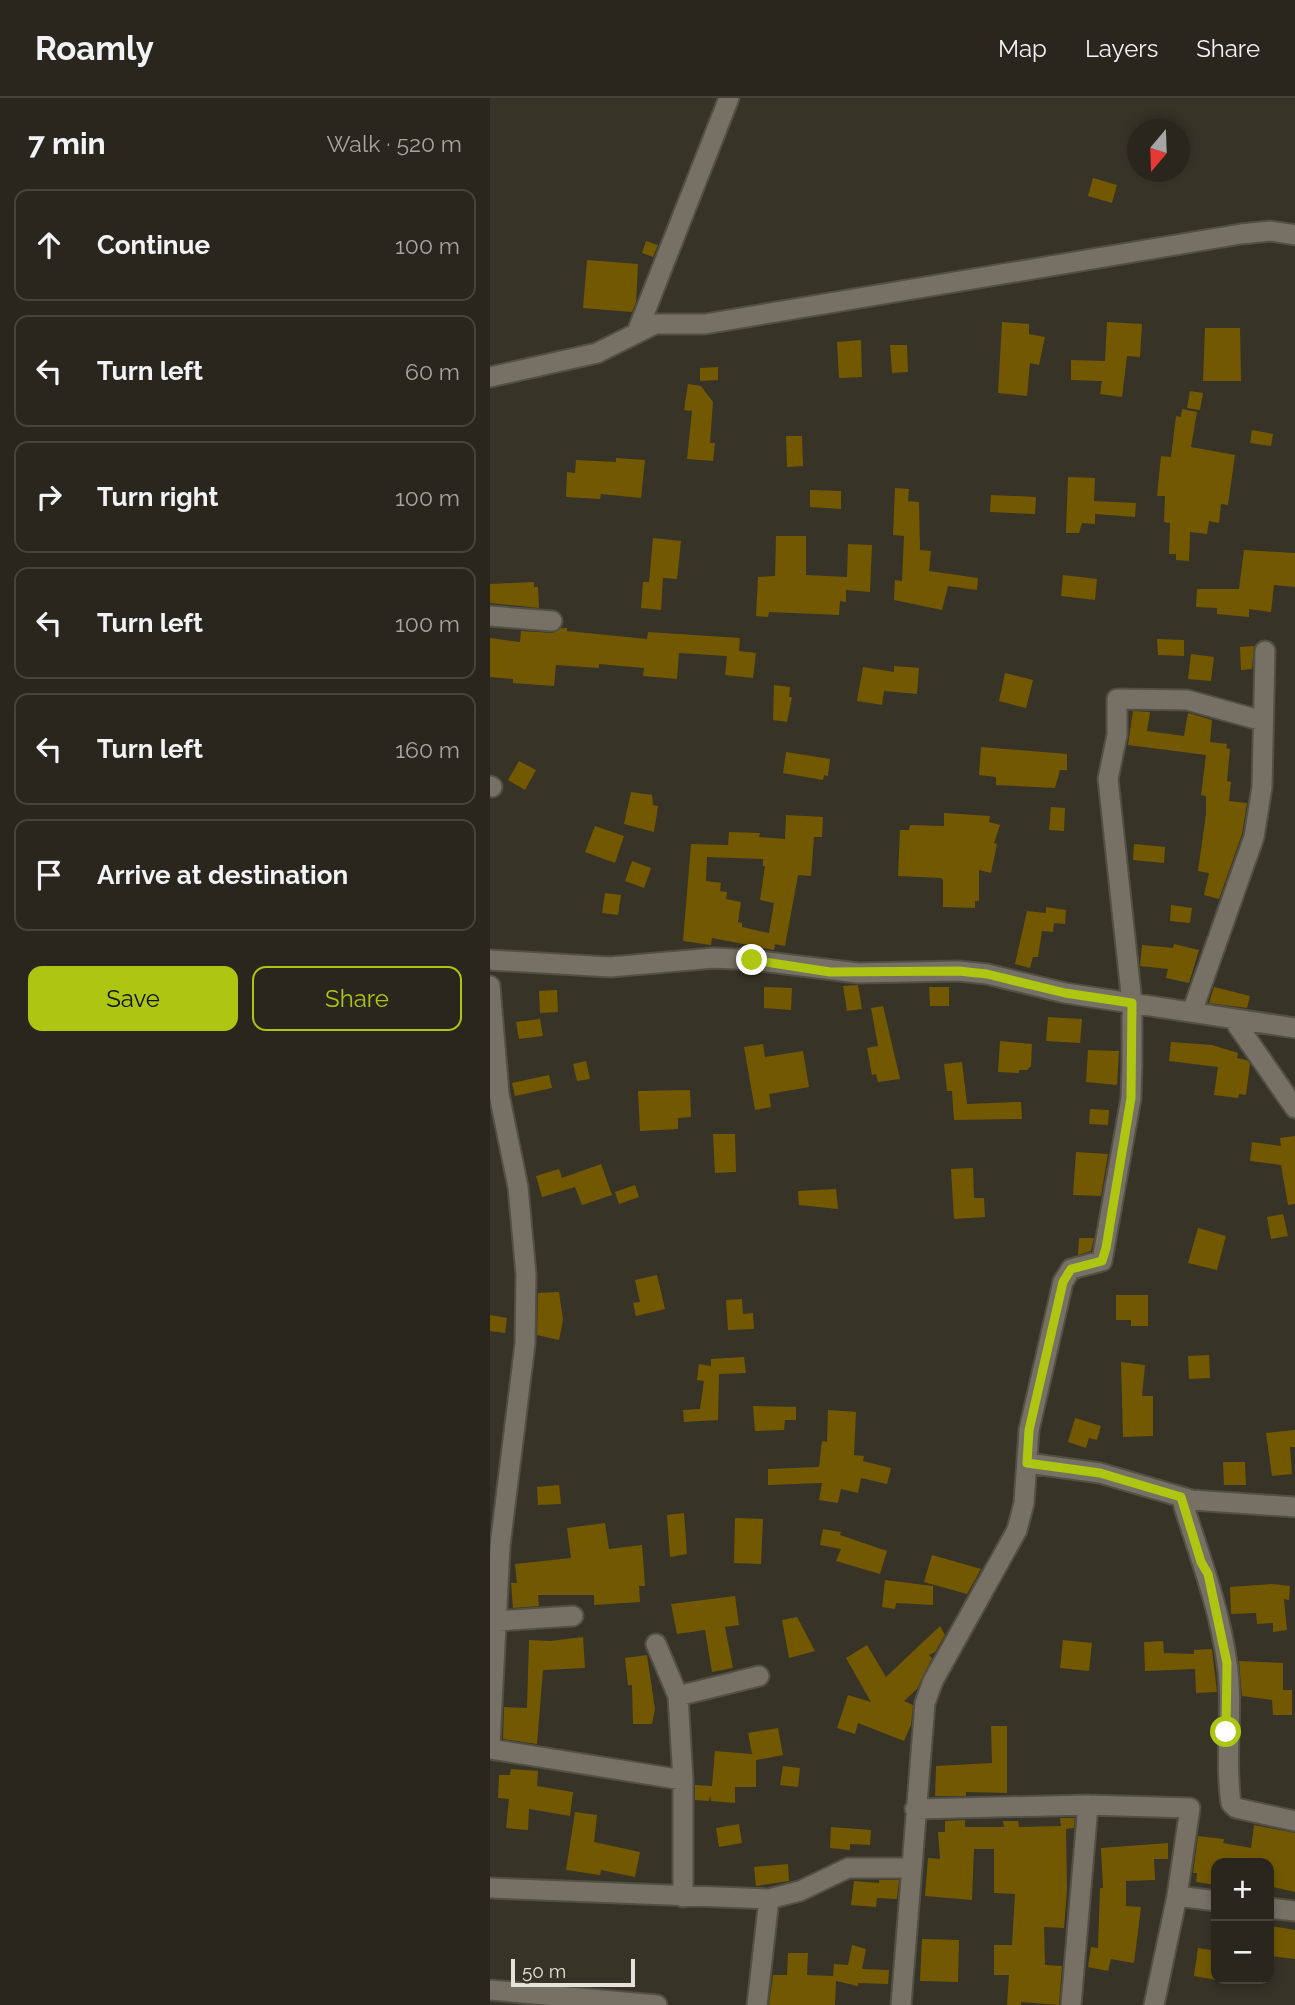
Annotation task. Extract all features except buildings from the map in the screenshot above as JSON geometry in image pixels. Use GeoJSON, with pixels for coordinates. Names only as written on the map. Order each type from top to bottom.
{"type":"FeatureCollection","features":[{"type":"Feature","properties":{"kind":"street"},"geometry":{"type":"LineString","coordinates":[[637,332],[729,98]]}},
{"type":"Feature","properties":{"kind":"street"},"geometry":{"type":"LineString","coordinates":[[490,377],[597,353],[655,324],[705,324],[1241,234],[1272,231],[1295,235]]}},
{"type":"Feature","properties":{"kind":"street"},"geometry":{"type":"LineString","coordinates":[[490,616],[552,621]]}},
{"type":"Feature","properties":{"kind":"street"},"geometry":{"type":"LineString","coordinates":[[1192,1012],[1254,837],[1262,787],[1265,651]]}},
{"type":"Feature","properties":{"kind":"street"},"geometry":{"type":"LineString","coordinates":[[901,2005],[925,1703],[933,1681],[1017,1530],[1024,1503],[1029,1430],[1063,1282],[1071,1269],[1102,1261],[1131,1098],[1132,1003],[1108,779],[1118,735],[1117,699],[1187,700],[1264,721]]}},
{"type":"Feature","properties":{"kind":"street"},"geometry":{"type":"LineString","coordinates":[[490,960],[610,967],[714,958],[858,973],[958,971],[1132,1003],[1295,1028]]}},
{"type":"Feature","properties":{"kind":"street"},"geometry":{"type":"LineString","coordinates":[[490,986],[499,1094],[518,1186],[526,1274],[525,1343],[500,1546],[490,1747],[682,1780]]}},
{"type":"Feature","properties":{"kind":"street"},"geometry":{"type":"LineString","coordinates":[[1233,1019],[1295,1108]]}},
{"type":"Feature","properties":{"kind":"street"},"geometry":{"type":"LineString","coordinates":[[1027,1463],[1100,1473],[1181,1497],[1229,1504],[1286,1507],[1295,1491]]}},
{"type":"Feature","properties":{"kind":"street"},"geometry":{"type":"LineString","coordinates":[[1181,1497],[1201,1562],[1208,1574],[1227,1663],[1226,1732],[1231,1803],[1236,1808],[1295,1821]]}},
{"type":"Feature","properties":{"kind":"street"},"geometry":{"type":"LineString","coordinates":[[497,1621],[573,1616]]}},
{"type":"Feature","properties":{"kind":"street"},"geometry":{"type":"LineString","coordinates":[[656,1644],[678,1696],[683,1897]]}},
{"type":"Feature","properties":{"kind":"street"},"geometry":{"type":"LineString","coordinates":[[678,1696],[759,1676]]}},
{"type":"Feature","properties":{"kind":"street"},"geometry":{"type":"LineString","coordinates":[[915,1809],[1088,1805],[1190,1808],[1177,1896],[1154,2005]]}},
{"type":"Feature","properties":{"kind":"street"},"geometry":{"type":"LineString","coordinates":[[1071,2005],[1088,1805]]}},
{"type":"Feature","properties":{"kind":"street"},"geometry":{"type":"LineString","coordinates":[[490,1888],[769,1899],[800,1891],[848,1868],[911,1868]]}},
{"type":"Feature","properties":{"kind":"street"},"geometry":{"type":"LineString","coordinates":[[1177,1896],[1211,1900]]}},
{"type":"Feature","properties":{"kind":"street"},"geometry":{"type":"LineString","coordinates":[[757,2005],[769,1899]]}},
{"type":"Feature","properties":{"kind":"street"},"geometry":{"type":"LineString","coordinates":[[1274,1909],[1295,1911]]}},
{"type":"Feature","properties":{"kind":"street"},"geometry":{"type":"LineString","coordinates":[[490,1990],[657,2005]]}},
{"type":"Feature","properties":{"kind":"route"},"geometry":{"type":"LineString","coordinates":[[752,960],[830,972],[958,971],[987,974],[1065,993],[1132,1003],[1131,1098],[1109,1235],[1102,1261],[1095,1265],[1071,1269],[1063,1282],[1029,1430],[1027,1463],[1100,1473],[1181,1497],[1201,1562],[1208,1574],[1227,1663],[1229,1692],[1226,1732]]}}]}
